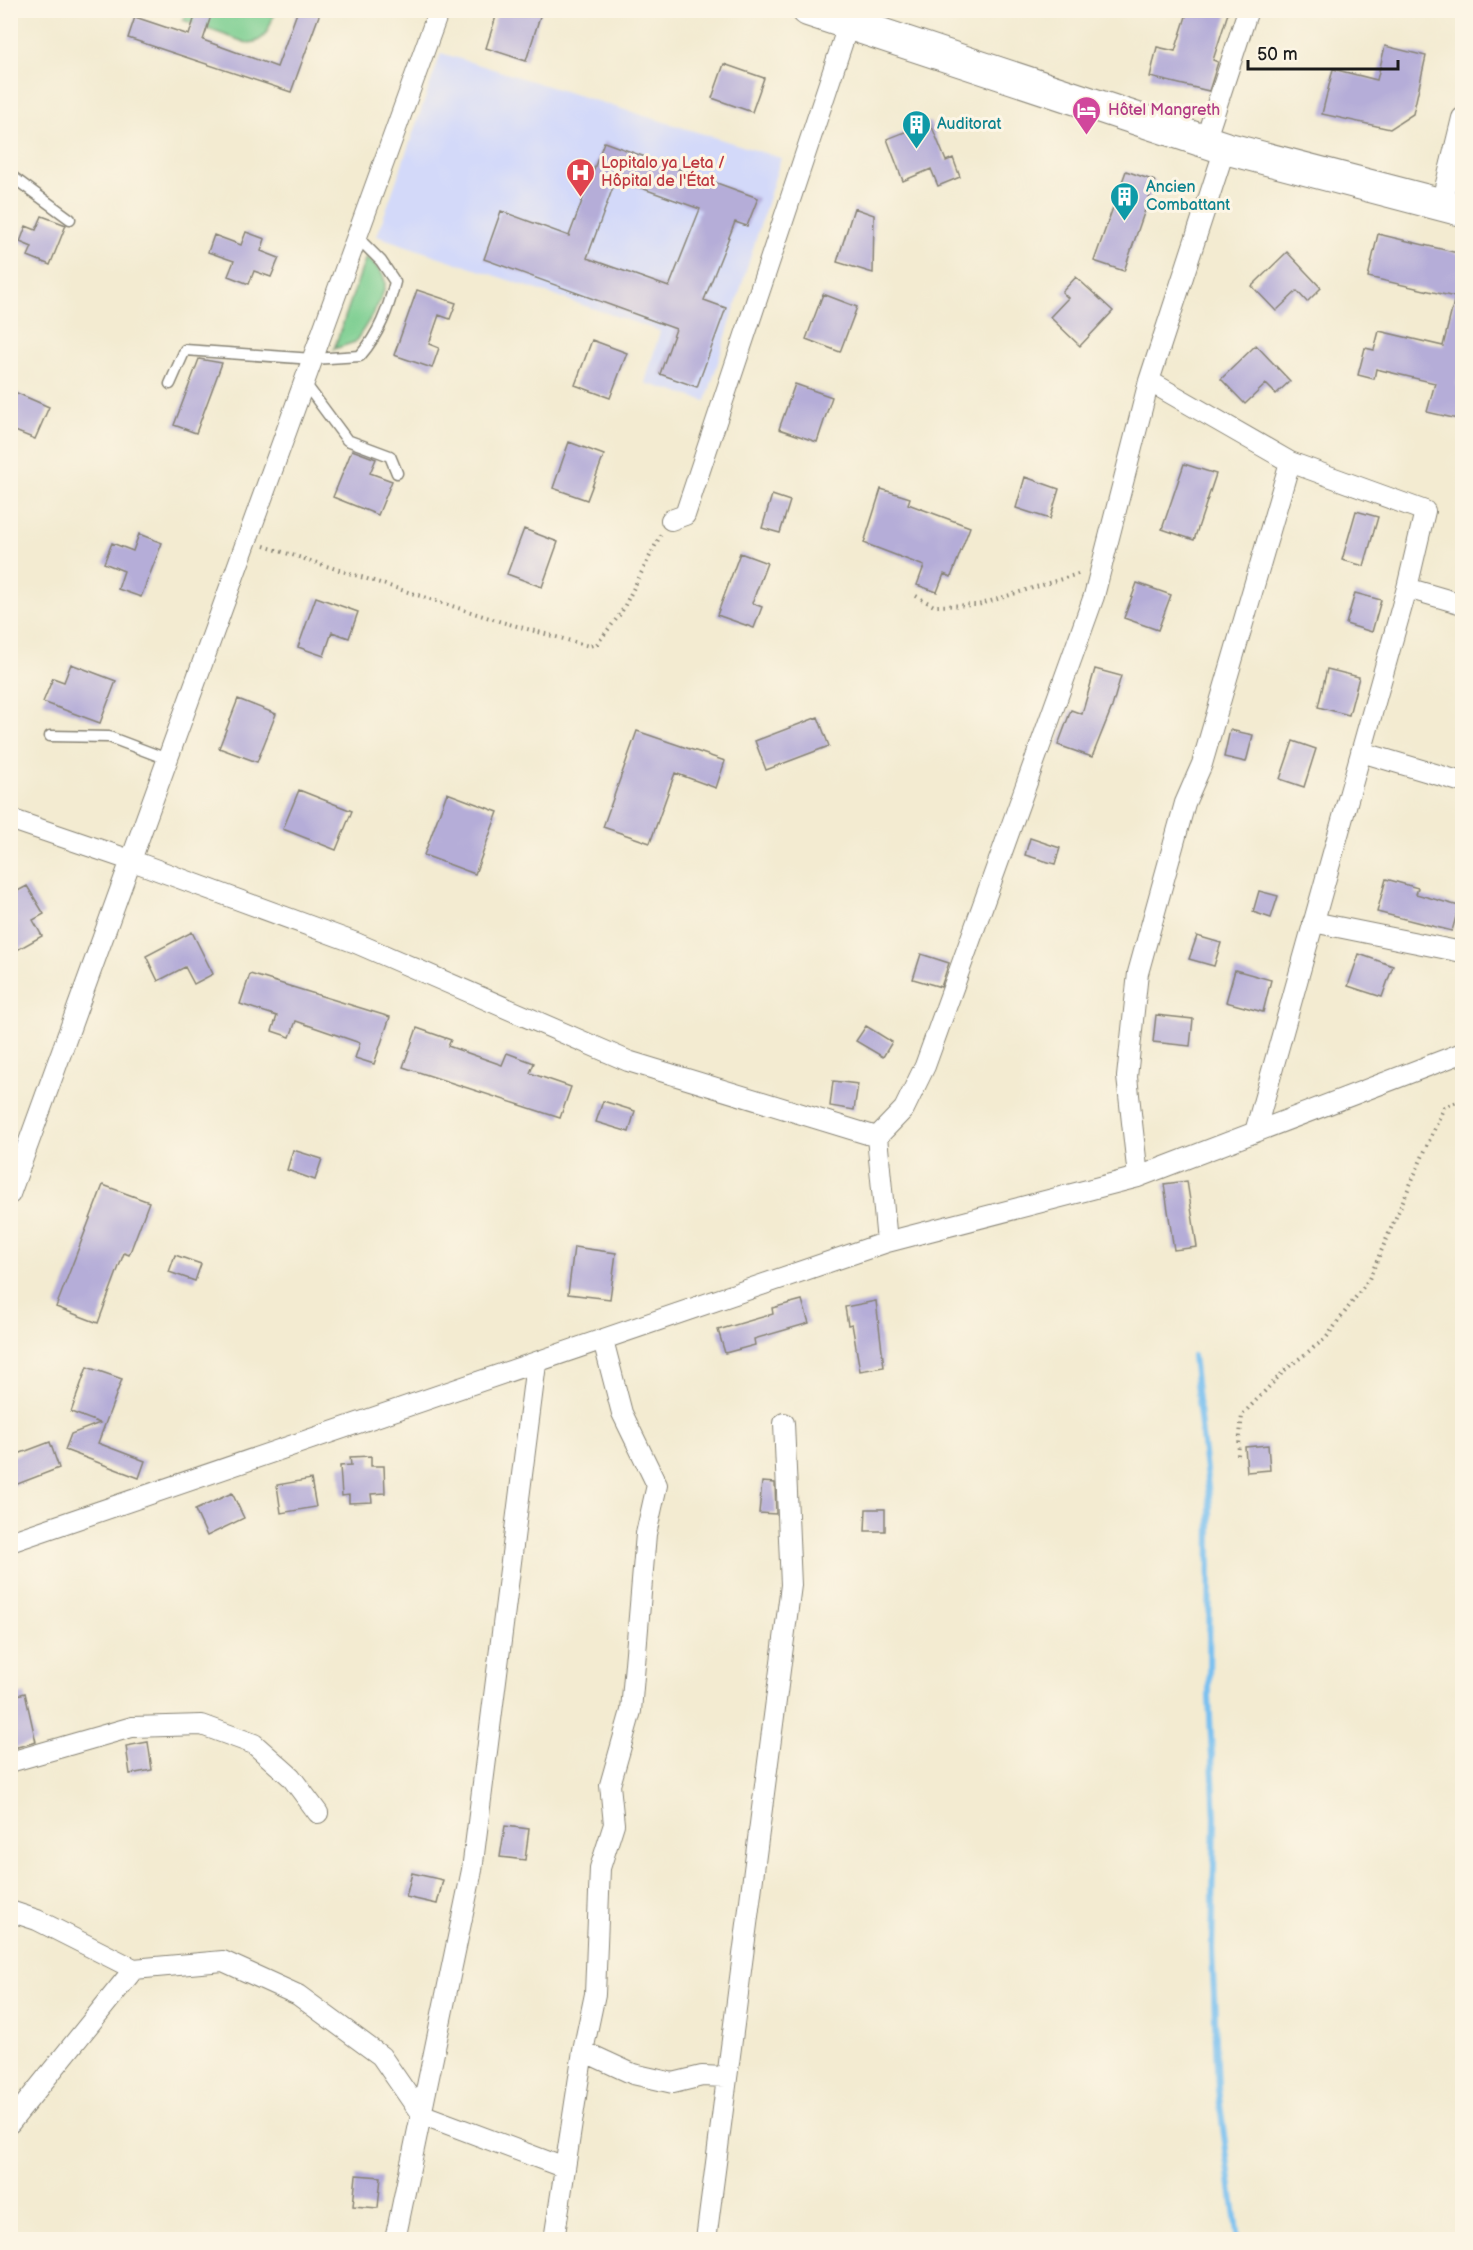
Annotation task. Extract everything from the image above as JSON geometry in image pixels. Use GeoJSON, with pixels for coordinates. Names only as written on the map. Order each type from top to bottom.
{"type":"FeatureCollection","features":[{"type":"Feature","properties":{"kind":"main road"},"geometry":{"type":"LineString","coordinates":[[808,10],[851,17],[1215,145],[1452,207]]}},
{"type":"Feature","properties":{"kind":"street"},"geometry":{"type":"LineString","coordinates":[[10,1194],[439,10]]}},
{"type":"Feature","properties":{"kind":"street"},"geometry":{"type":"LineString","coordinates":[[887,1242],[877,1137],[904,1109],[925,1066],[1099,577],[1149,381],[1215,145],[1248,10]]}},
{"type":"Feature","properties":{"kind":"street"},"geometry":{"type":"LineString","coordinates":[[671,520],[685,515],[851,17]]}},
{"type":"Feature","properties":{"kind":"street"},"geometry":{"type":"LineString","coordinates":[[1452,207],[1462,118]]}},
{"type":"Feature","properties":{"kind":"street"},"geometry":{"type":"LineString","coordinates":[[1149,381],[1290,462],[1425,511],[1407,588],[1255,1132]]}},
{"type":"Feature","properties":{"kind":"street"},"geometry":{"type":"LineString","coordinates":[[1138,1177],[1127,1077],[1138,973],[1185,803],[1202,764],[1290,462]]}},
{"type":"Feature","properties":{"kind":"street"},"geometry":{"type":"LineString","coordinates":[[1407,588],[1462,604]]}},
{"type":"Feature","properties":{"kind":"street"},"geometry":{"type":"LineString","coordinates":[[1361,752],[1462,782]]}},
{"type":"Feature","properties":{"kind":"street"},"geometry":{"type":"LineString","coordinates":[[10,819],[130,860],[356,943],[628,1061],[877,1137]]}},
{"type":"Feature","properties":{"kind":"street"},"geometry":{"type":"LineString","coordinates":[[1313,922],[1462,952]]}},
{"type":"Feature","properties":{"kind":"street"},"geometry":{"type":"LineString","coordinates":[[10,1542],[536,1365],[887,1242],[1138,1177],[1462,1053]]}},
{"type":"Feature","properties":{"kind":"street"},"geometry":{"type":"LineString","coordinates":[[554,2240],[583,2051],[595,1994],[600,1868],[614,1824],[610,1785],[631,1711],[646,1534],[657,1485],[622,1413],[603,1340]]}},
{"type":"Feature","properties":{"kind":"street"},"geometry":{"type":"LineString","coordinates":[[395,2240],[472,1870],[536,1365]]}},
{"type":"Feature","properties":{"kind":"street"},"geometry":{"type":"LineString","coordinates":[[705,2240],[791,1585],[784,1423]]}},
{"type":"Feature","properties":{"kind":"street"},"geometry":{"type":"LineString","coordinates":[[10,1762],[132,1727],[202,1725],[255,1744],[291,1777],[318,1813]]}},
{"type":"Feature","properties":{"kind":"street"},"geometry":{"type":"LineString","coordinates":[[10,1911],[37,1920],[134,1969],[223,1961],[298,1995],[381,2056],[421,2114],[565,2168]]}},
{"type":"Feature","properties":{"kind":"street"},"geometry":{"type":"LineString","coordinates":[[10,2123],[134,1969]]}},
{"type":"Feature","properties":{"kind":"street"},"geometry":{"type":"LineString","coordinates":[[583,2051],[633,2074],[673,2083],[702,2076],[726,2077]]}},
{"type":"Feature","properties":{"kind":"lane"},"geometry":{"type":"LineString","coordinates":[[10,175],[70,219]]}},
{"type":"Feature","properties":{"kind":"lane"},"geometry":{"type":"LineString","coordinates":[[170,384],[185,350],[313,359],[360,356],[375,339],[388,309],[395,282],[381,261],[357,237]]}},
{"type":"Feature","properties":{"kind":"lane"},"geometry":{"type":"LineString","coordinates":[[304,382],[347,440],[390,456],[397,473]]}},
{"type":"Feature","properties":{"kind":"lane"},"geometry":{"type":"LineString","coordinates":[[50,736],[109,737],[167,759]]}},
{"type":"Feature","properties":{"kind":"path"},"geometry":{"type":"LineString","coordinates":[[247,541],[502,622],[589,646],[597,644],[614,624],[659,537],[671,520]]}},
{"type":"Feature","properties":{"kind":"path"},"geometry":{"type":"LineString","coordinates":[[916,596],[934,606],[978,605],[1078,573],[1099,577]]}},
{"type":"Feature","properties":{"kind":"path"},"geometry":{"type":"LineString","coordinates":[[1238,1455],[1242,1415],[1286,1369],[1326,1338],[1369,1279],[1444,1107],[1462,1100]]}},
{"type":"Feature","properties":{"kind":"shaded area","name":"Lopitalo ya Leta / Hôpital de l'État"},"geometry":{"type":"Polygon","coordinates":[[[441,53],[781,158],[706,401],[645,383],[660,331],[377,236],[441,53]]]}},
{"type":"Feature","properties":{"kind":"green space"},"geometry":{"type":"Polygon","coordinates":[[[187,11],[275,11],[263,37],[247,43],[183,20],[187,11]]]}},
{"type":"Feature","properties":{"kind":"green space"},"geometry":{"type":"Polygon","coordinates":[[[366,257],[383,275],[385,283],[382,296],[355,342],[334,349],[366,257]]]}},
{"type":"Feature","properties":{"kind":"building"},"geometry":{"type":"Polygon","coordinates":[[[197,10],[213,10],[203,40],[277,67],[298,10],[321,10],[291,92],[128,38],[135,17],[189,35],[197,10]]]}},
{"type":"Feature","properties":{"kind":"building"},"geometry":{"type":"Polygon","coordinates":[[[498,10],[542,10],[526,61],[486,48],[498,10]]]}},
{"type":"Feature","properties":{"kind":"building"},"geometry":{"type":"Polygon","coordinates":[[[1188,10],[1229,10],[1213,60],[1218,62],[1209,91],[1150,77],[1157,47],[1175,51],[1188,10]]]}},
{"type":"Feature","properties":{"kind":"building"},"geometry":{"type":"Polygon","coordinates":[[[1385,46],[1426,56],[1413,114],[1390,129],[1322,114],[1333,69],[1377,80],[1385,46]]]}},
{"type":"Feature","properties":{"kind":"building"},"geometry":{"type":"Polygon","coordinates":[[[724,64],[764,78],[752,112],[712,98],[724,64]]]}},
{"type":"Feature","properties":{"kind":"building","name":"Auditorat"},"geometry":{"type":"Polygon","coordinates":[[[930,122],[946,161],[953,158],[960,177],[938,186],[931,169],[903,181],[887,139],[930,122]]]}},
{"type":"Feature","properties":{"kind":"building"},"geometry":{"type":"Polygon","coordinates":[[[604,142],[758,198],[747,226],[735,222],[704,300],[726,308],[697,387],[660,374],[676,329],[484,259],[501,211],[569,236],[604,142]],[[616,179],[587,258],[669,287],[700,209],[616,179]]]}},
{"type":"Feature","properties":{"kind":"building","name":"Ancien Combattant"},"geometry":{"type":"Polygon","coordinates":[[[1126,171],[1155,181],[1124,271],[1094,261],[1126,171]]]}},
{"type":"Feature","properties":{"kind":"building"},"geometry":{"type":"Polygon","coordinates":[[[854,208],[874,215],[873,273],[837,262],[854,208]]]}},
{"type":"Feature","properties":{"kind":"building"},"geometry":{"type":"Polygon","coordinates":[[[42,216],[66,225],[50,265],[28,256],[32,247],[20,242],[26,226],[36,230],[42,216]]]}},
{"type":"Feature","properties":{"kind":"building"},"geometry":{"type":"Polygon","coordinates":[[[246,232],[265,239],[261,251],[279,258],[271,277],[254,271],[249,284],[228,276],[234,261],[208,252],[214,235],[241,245],[246,232]]]}},
{"type":"Feature","properties":{"kind":"building"},"geometry":{"type":"Polygon","coordinates":[[[1378,234],[1462,254],[1462,362],[1457,385],[1462,387],[1462,420],[1427,412],[1435,383],[1376,369],[1374,379],[1358,375],[1365,348],[1374,350],[1379,331],[1443,346],[1455,297],[1368,277],[1378,234]]]}},
{"type":"Feature","properties":{"kind":"building"},"geometry":{"type":"Polygon","coordinates":[[[1287,252],[1321,288],[1307,302],[1297,291],[1276,311],[1252,286],[1287,252]]]}},
{"type":"Feature","properties":{"kind":"building"},"geometry":{"type":"Polygon","coordinates":[[[1076,277],[1113,311],[1080,346],[1050,317],[1068,298],[1062,292],[1076,277]]]}},
{"type":"Feature","properties":{"kind":"building"},"geometry":{"type":"Polygon","coordinates":[[[417,290],[456,303],[450,319],[439,315],[429,344],[439,348],[432,368],[394,355],[417,290]]]}},
{"type":"Feature","properties":{"kind":"building"},"geometry":{"type":"Polygon","coordinates":[[[823,294],[857,307],[840,352],[806,339],[823,294]]]}},
{"type":"Feature","properties":{"kind":"building"},"geometry":{"type":"Polygon","coordinates":[[[592,340],[627,353],[610,398],[575,385],[592,340]]]}},
{"type":"Feature","properties":{"kind":"building"},"geometry":{"type":"Polygon","coordinates":[[[1256,345],[1290,381],[1276,394],[1266,384],[1245,404],[1221,379],[1256,345]]]}},
{"type":"Feature","properties":{"kind":"building"},"geometry":{"type":"Polygon","coordinates":[[[199,359],[222,363],[196,433],[174,425],[199,359]]]}},
{"type":"Feature","properties":{"kind":"building"},"geometry":{"type":"Polygon","coordinates":[[[795,384],[832,397],[817,442],[779,429],[795,384]]]}},
{"type":"Feature","properties":{"kind":"building"},"geometry":{"type":"Polygon","coordinates":[[[10,390],[49,407],[35,439],[10,429],[10,390]]]}},
{"type":"Feature","properties":{"kind":"building"},"geometry":{"type":"Polygon","coordinates":[[[569,442],[604,455],[587,500],[553,488],[569,442]]]}},
{"type":"Feature","properties":{"kind":"building"},"geometry":{"type":"Polygon","coordinates":[[[352,450],[376,459],[370,473],[392,481],[378,515],[333,497],[352,450]]]}},
{"type":"Feature","properties":{"kind":"building"},"geometry":{"type":"Polygon","coordinates":[[[1184,464],[1216,474],[1194,540],[1162,529],[1184,464]]]}},
{"type":"Feature","properties":{"kind":"building"},"geometry":{"type":"Polygon","coordinates":[[[1025,477],[1059,489],[1050,519],[1016,508],[1025,477]]]}},
{"type":"Feature","properties":{"kind":"building"},"geometry":{"type":"Polygon","coordinates":[[[881,489],[910,498],[908,504],[970,527],[951,577],[944,574],[937,592],[917,585],[924,566],[864,543],[881,489]]]}},
{"type":"Feature","properties":{"kind":"building"},"geometry":{"type":"Polygon","coordinates":[[[772,495],[790,501],[780,533],[762,528],[772,495]]]}},
{"type":"Feature","properties":{"kind":"building"},"geometry":{"type":"Polygon","coordinates":[[[1356,511],[1378,517],[1364,566],[1342,560],[1356,511]]]}},
{"type":"Feature","properties":{"kind":"building"},"geometry":{"type":"Polygon","coordinates":[[[524,529],[558,542],[542,587],[507,574],[524,529]]]}},
{"type":"Feature","properties":{"kind":"building"},"geometry":{"type":"Polygon","coordinates":[[[139,534],[162,543],[141,597],[118,589],[124,571],[104,563],[112,543],[133,551],[139,534]]]}},
{"type":"Feature","properties":{"kind":"building"},"geometry":{"type":"Polygon","coordinates":[[[740,553],[767,563],[752,603],[762,607],[754,628],[717,615],[740,553]]]}},
{"type":"Feature","properties":{"kind":"building"},"geometry":{"type":"Polygon","coordinates":[[[1137,583],[1171,595],[1158,630],[1124,618],[1137,583]]]}},
{"type":"Feature","properties":{"kind":"building"},"geometry":{"type":"Polygon","coordinates":[[[1355,593],[1381,600],[1372,632],[1346,624],[1355,593]]]}},
{"type":"Feature","properties":{"kind":"building"},"geometry":{"type":"Polygon","coordinates":[[[316,597],[358,612],[349,638],[332,632],[324,656],[298,647],[316,597]]]}},
{"type":"Feature","properties":{"kind":"building"},"geometry":{"type":"Polygon","coordinates":[[[71,664],[116,681],[100,723],[43,702],[53,678],[64,682],[71,664]]]}},
{"type":"Feature","properties":{"kind":"building"},"geometry":{"type":"Polygon","coordinates":[[[1095,669],[1121,676],[1112,707],[1092,757],[1058,745],[1071,710],[1082,714],[1095,669]]]}},
{"type":"Feature","properties":{"kind":"building"},"geometry":{"type":"Polygon","coordinates":[[[1327,669],[1359,677],[1349,715],[1318,707],[1327,669]]]}},
{"type":"Feature","properties":{"kind":"building"},"geometry":{"type":"Polygon","coordinates":[[[238,699],[276,714],[257,762],[219,748],[238,699]]]}},
{"type":"Feature","properties":{"kind":"building"},"geometry":{"type":"Polygon","coordinates":[[[818,717],[829,746],[766,770],[755,741],[818,717]]]}},
{"type":"Feature","properties":{"kind":"building"},"geometry":{"type":"Polygon","coordinates":[[[1230,730],[1253,735],[1246,762],[1224,757],[1230,730]]]}},
{"type":"Feature","properties":{"kind":"building"},"geometry":{"type":"Polygon","coordinates":[[[637,731],[725,761],[716,788],[675,773],[650,843],[603,827],[637,731]]]}},
{"type":"Feature","properties":{"kind":"building"},"geometry":{"type":"Polygon","coordinates":[[[1293,741],[1316,749],[1304,787],[1280,779],[1293,741]]]}},
{"type":"Feature","properties":{"kind":"building"},"geometry":{"type":"Polygon","coordinates":[[[299,790],[352,811],[336,850],[283,829],[299,790]]]}},
{"type":"Feature","properties":{"kind":"building"},"geometry":{"type":"Polygon","coordinates":[[[447,793],[498,812],[475,874],[424,855],[447,793]]]}},
{"type":"Feature","properties":{"kind":"building"},"geometry":{"type":"Polygon","coordinates":[[[1030,838],[1060,848],[1055,864],[1025,855],[1030,838]]]}},
{"type":"Feature","properties":{"kind":"building"},"geometry":{"type":"Polygon","coordinates":[[[1386,879],[1418,888],[1416,894],[1459,906],[1452,931],[1377,912],[1386,879]]]}},
{"type":"Feature","properties":{"kind":"building"},"geometry":{"type":"Polygon","coordinates":[[[27,886],[44,914],[33,920],[42,936],[10,954],[10,895],[27,886]]]}},
{"type":"Feature","properties":{"kind":"building"},"geometry":{"type":"Polygon","coordinates":[[[1259,891],[1278,896],[1271,918],[1253,912],[1259,891]]]}},
{"type":"Feature","properties":{"kind":"building"},"geometry":{"type":"Polygon","coordinates":[[[192,932],[213,974],[194,984],[185,967],[158,981],[146,956],[192,932]]]}},
{"type":"Feature","properties":{"kind":"building"},"geometry":{"type":"Polygon","coordinates":[[[1197,936],[1221,943],[1214,966],[1189,959],[1197,936]]]}},
{"type":"Feature","properties":{"kind":"building"},"geometry":{"type":"Polygon","coordinates":[[[921,954],[949,963],[941,987],[913,979],[921,954]]]}},
{"type":"Feature","properties":{"kind":"building"},"geometry":{"type":"Polygon","coordinates":[[[1359,954],[1393,966],[1382,997],[1348,986],[1359,954]]]}},
{"type":"Feature","properties":{"kind":"building"},"geometry":{"type":"Polygon","coordinates":[[[1235,970],[1271,980],[1263,1012],[1226,1002],[1235,970]]]}},
{"type":"Feature","properties":{"kind":"building"},"geometry":{"type":"Polygon","coordinates":[[[250,974],[390,1017],[374,1064],[355,1058],[360,1043],[296,1021],[290,1037],[272,1031],[277,1016],[240,1004],[250,974]]]}},
{"type":"Feature","properties":{"kind":"building"},"geometry":{"type":"Polygon","coordinates":[[[1156,1015],[1193,1019],[1190,1046],[1153,1042],[1156,1015]]]}},
{"type":"Feature","properties":{"kind":"building"},"geometry":{"type":"Polygon","coordinates":[[[866,1026],[892,1042],[883,1057],[856,1041],[866,1026]]]}},
{"type":"Feature","properties":{"kind":"building"},"geometry":{"type":"Polygon","coordinates":[[[417,1028],[451,1040],[448,1046],[502,1065],[507,1053],[534,1063],[530,1073],[571,1087],[560,1118],[403,1067],[417,1028]]]}},
{"type":"Feature","properties":{"kind":"building"},"geometry":{"type":"Polygon","coordinates":[[[833,1081],[858,1084],[854,1110],[830,1106],[833,1081]]]}},
{"type":"Feature","properties":{"kind":"building"},"geometry":{"type":"Polygon","coordinates":[[[603,1101],[635,1111],[629,1132],[596,1122],[603,1101]]]}},
{"type":"Feature","properties":{"kind":"building"},"geometry":{"type":"Polygon","coordinates":[[[293,1150],[322,1159],[315,1180],[287,1170],[293,1150]]]}},
{"type":"Feature","properties":{"kind":"building"},"geometry":{"type":"Polygon","coordinates":[[[1187,1181],[1197,1247],[1174,1250],[1164,1184],[1187,1181]]]}},
{"type":"Feature","properties":{"kind":"building"},"geometry":{"type":"Polygon","coordinates":[[[103,1185],[149,1202],[129,1255],[124,1253],[98,1323],[56,1307],[103,1185]]]}},
{"type":"Feature","properties":{"kind":"building"},"geometry":{"type":"Polygon","coordinates":[[[574,1247],[616,1253],[610,1299],[568,1294],[574,1247]]]}},
{"type":"Feature","properties":{"kind":"building"},"geometry":{"type":"Polygon","coordinates":[[[175,1255],[201,1264],[195,1281],[169,1272],[175,1255]]]}},
{"type":"Feature","properties":{"kind":"building"},"geometry":{"type":"Polygon","coordinates":[[[802,1300],[809,1323],[754,1339],[755,1345],[725,1353],[718,1330],[773,1314],[772,1308],[802,1300]]]}},
{"type":"Feature","properties":{"kind":"building"},"geometry":{"type":"Polygon","coordinates":[[[876,1301],[884,1367],[860,1371],[852,1324],[848,1325],[845,1307],[876,1301]]]}},
{"type":"Feature","properties":{"kind":"building"},"geometry":{"type":"Polygon","coordinates":[[[87,1367],[122,1379],[98,1443],[145,1461],[139,1478],[65,1450],[71,1434],[100,1423],[71,1412],[87,1367]]]}},
{"type":"Feature","properties":{"kind":"building"},"geometry":{"type":"Polygon","coordinates":[[[50,1442],[59,1468],[10,1487],[10,1457],[50,1442]]]}},
{"type":"Feature","properties":{"kind":"building"},"geometry":{"type":"Polygon","coordinates":[[[1268,1445],[1270,1470],[1247,1472],[1245,1447],[1268,1445]]]}},
{"type":"Feature","properties":{"kind":"building"},"geometry":{"type":"Polygon","coordinates":[[[371,1456],[371,1466],[384,1466],[385,1493],[371,1494],[372,1502],[349,1503],[349,1495],[342,1496],[340,1466],[351,1465],[350,1457],[371,1456]]]}},
{"type":"Feature","properties":{"kind":"building"},"geometry":{"type":"Polygon","coordinates":[[[311,1479],[316,1507],[281,1513],[277,1485],[311,1479]]]}},
{"type":"Feature","properties":{"kind":"building"},"geometry":{"type":"Polygon","coordinates":[[[762,1482],[775,1483],[776,1514],[759,1513],[762,1482]]]}},
{"type":"Feature","properties":{"kind":"building"},"geometry":{"type":"Polygon","coordinates":[[[232,1493],[244,1518],[207,1536],[195,1510],[232,1493]]]}},
{"type":"Feature","properties":{"kind":"building"},"geometry":{"type":"Polygon","coordinates":[[[866,1509],[885,1509],[885,1531],[865,1531],[866,1509]]]}},
{"type":"Feature","properties":{"kind":"building"},"geometry":{"type":"Polygon","coordinates":[[[25,1693],[36,1742],[10,1749],[10,1697],[25,1693]]]}},
{"type":"Feature","properties":{"kind":"building"},"geometry":{"type":"Polygon","coordinates":[[[148,1742],[152,1770],[130,1774],[126,1746],[148,1742]]]}},
{"type":"Feature","properties":{"kind":"building"},"geometry":{"type":"Polygon","coordinates":[[[505,1826],[529,1829],[525,1860],[500,1857],[505,1826]]]}},
{"type":"Feature","properties":{"kind":"building"},"geometry":{"type":"Polygon","coordinates":[[[412,1873],[443,1880],[437,1904],[406,1897],[412,1873]]]}},
{"type":"Feature","properties":{"kind":"building"},"geometry":{"type":"Polygon","coordinates":[[[356,2175],[381,2177],[378,2208],[353,2206],[356,2175]]]}},
{"type":"Feature","properties":{"kind":"waterway"},"geometry":{"type":"LineString","coordinates":[[1193,1356],[1210,1506],[1209,1697],[1215,1818],[1212,1949],[1218,2089],[1238,2240]]}},
{"type":"Feature","properties":{"kind":"place","name":"Hôtel Mangreth"},"geometry":{"type":"Point","coordinates":[1087,136]}},
{"type":"Feature","properties":{"kind":"place","name":"Auditorat"},"geometry":{"type":"Point","coordinates":[916,150]}},
{"type":"Feature","properties":{"kind":"place","name":"Lopitalo ya Leta / Hôpital de l'État"},"geometry":{"type":"Point","coordinates":[580,198]}},
{"type":"Feature","properties":{"kind":"place","name":"Ancien Combattant"},"geometry":{"type":"Point","coordinates":[1125,222]}}]}
